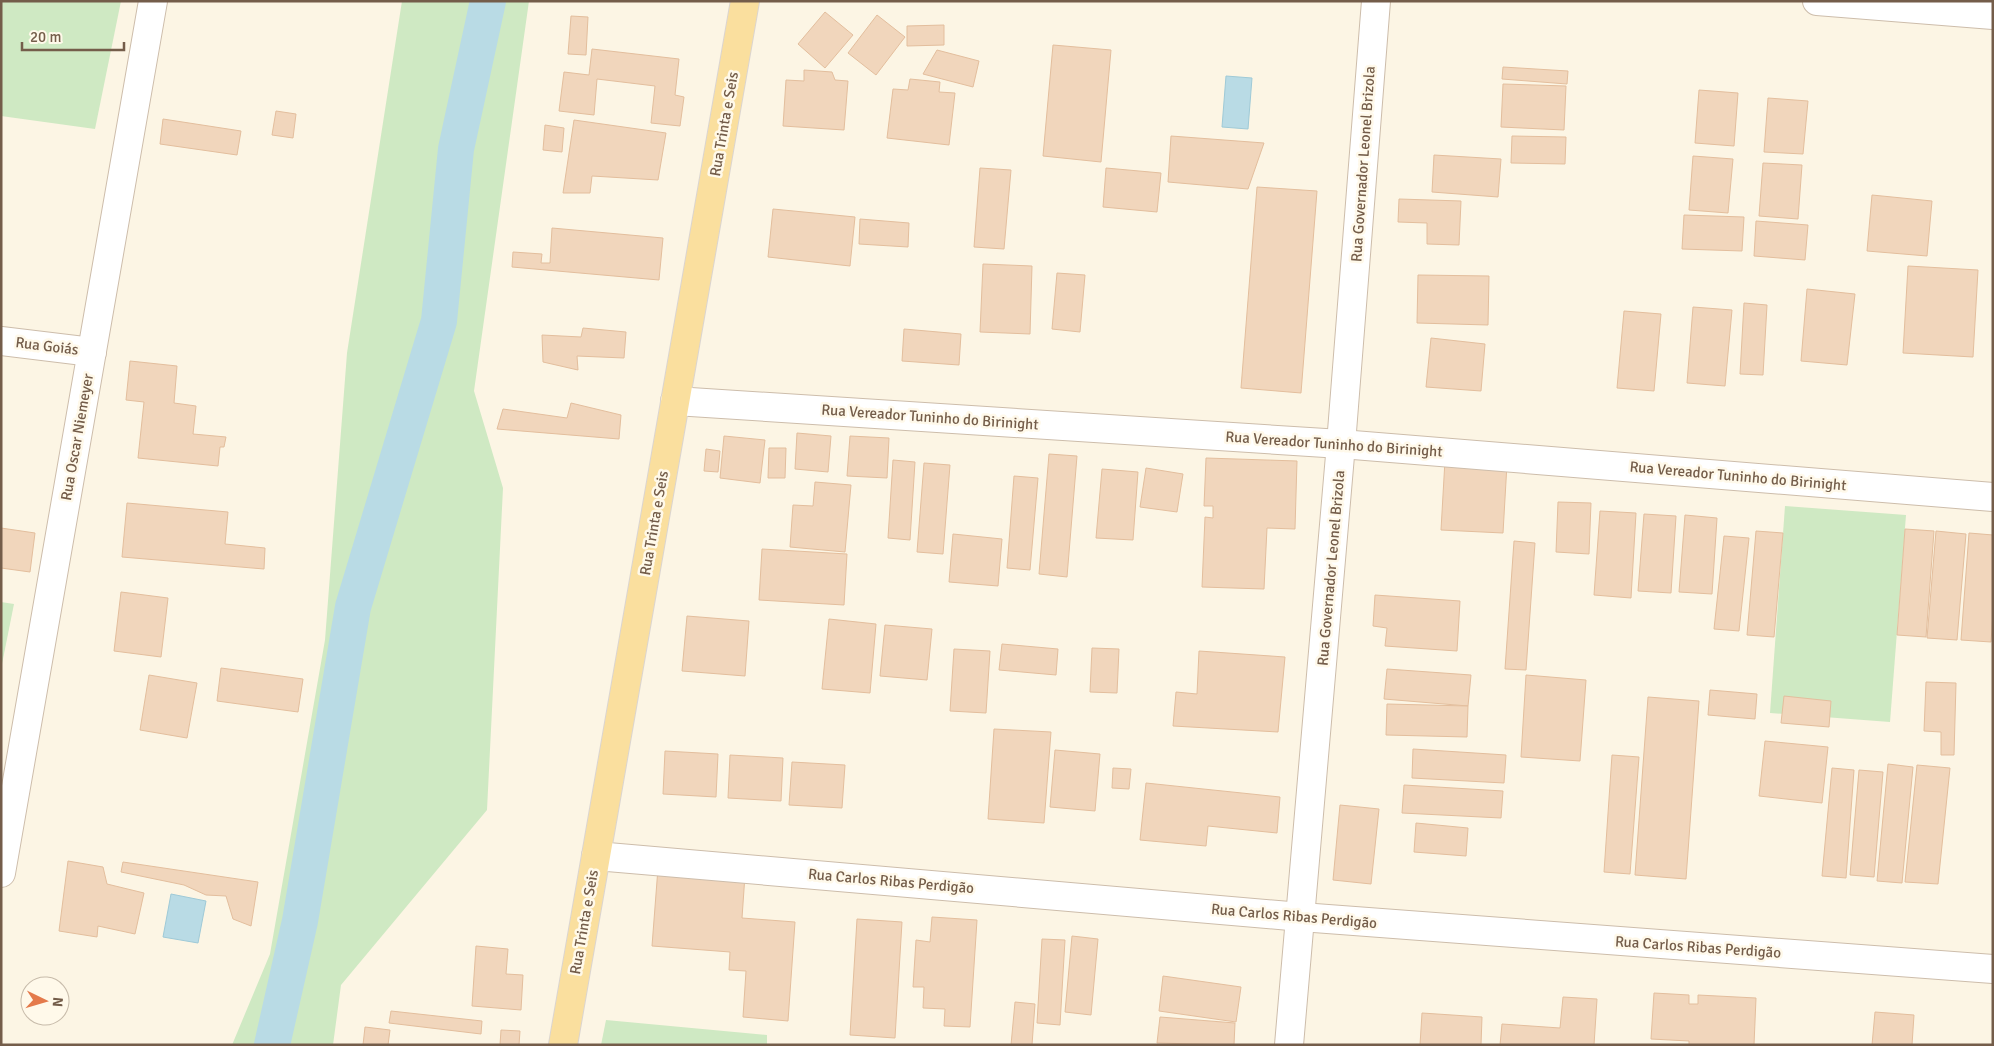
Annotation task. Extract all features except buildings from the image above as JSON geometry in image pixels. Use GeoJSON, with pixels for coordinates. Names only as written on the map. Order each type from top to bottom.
{"type":"FeatureCollection","features":[{"type":"Feature","properties":{"kind":"main road","name":"Rua Trinta e Seis"},"geometry":{"type":"LineString","coordinates":[[563,1045],[745,1]]}},
{"type":"Feature","properties":{"kind":"street","name":"Rua Oscar Niemeyer"},"geometry":{"type":"LineString","coordinates":[[1,873],[152,1]]}},
{"type":"Feature","properties":{"kind":"street","name":"Rua Governador Leonel Brizola"},"geometry":{"type":"LineString","coordinates":[[1289,1045],[1341,444],[1376,1]]}},
{"type":"Feature","properties":{"kind":"street"},"geometry":{"type":"LineString","coordinates":[[1817,1],[1993,15]]}},
{"type":"Feature","properties":{"kind":"street","name":"Rua Goiás"},"geometry":{"type":"LineString","coordinates":[[1,341],[92,352]]}},
{"type":"Feature","properties":{"kind":"street","name":"Rua Vereador Tuninho do Birinight"},"geometry":{"type":"LineString","coordinates":[[675,401],[1341,444],[1993,497]]}},
{"type":"Feature","properties":{"kind":"street","name":"Rua Carlos Ribas Perdigão"},"geometry":{"type":"LineString","coordinates":[[596,856],[1301,917],[1993,969]]}},
{"type":"Feature","properties":{"kind":"green space"},"geometry":{"type":"Polygon","coordinates":[[[1,1],[121,1],[95,129],[1,116],[1,1]]]}},
{"type":"Feature","properties":{"kind":"green space"},"geometry":{"type":"Polygon","coordinates":[[[402,1],[529,1],[474,391],[503,488],[487,810],[341,985],[333,1045],[232,1045],[270,954],[325,640],[347,353],[402,1]]]}},
{"type":"Feature","properties":{"kind":"green space"},"geometry":{"type":"Polygon","coordinates":[[[1785,506],[1906,515],[1890,722],[1770,713],[1785,506]]]}},
{"type":"Feature","properties":{"kind":"green space"},"geometry":{"type":"Polygon","coordinates":[[[1,602],[14,604],[1,669],[1,602]]]}},
{"type":"Feature","properties":{"kind":"green space"},"geometry":{"type":"Polygon","coordinates":[[[606,1020],[767,1035],[767,1045],[601,1045],[606,1020]]]}},
{"type":"Feature","properties":{"kind":"water"},"geometry":{"type":"Polygon","coordinates":[[[1226,76],[1252,78],[1248,129],[1222,127],[1226,76]]]}},
{"type":"Feature","properties":{"kind":"water"},"geometry":{"type":"Polygon","coordinates":[[[171,894],[206,901],[198,943],[163,937],[171,894]]]}},
{"type":"Feature","properties":{"kind":"waterway"},"geometry":{"type":"LineString","coordinates":[[272,1045],[300,921],[353,607],[439,321],[456,149],[488,1]]}}]}
